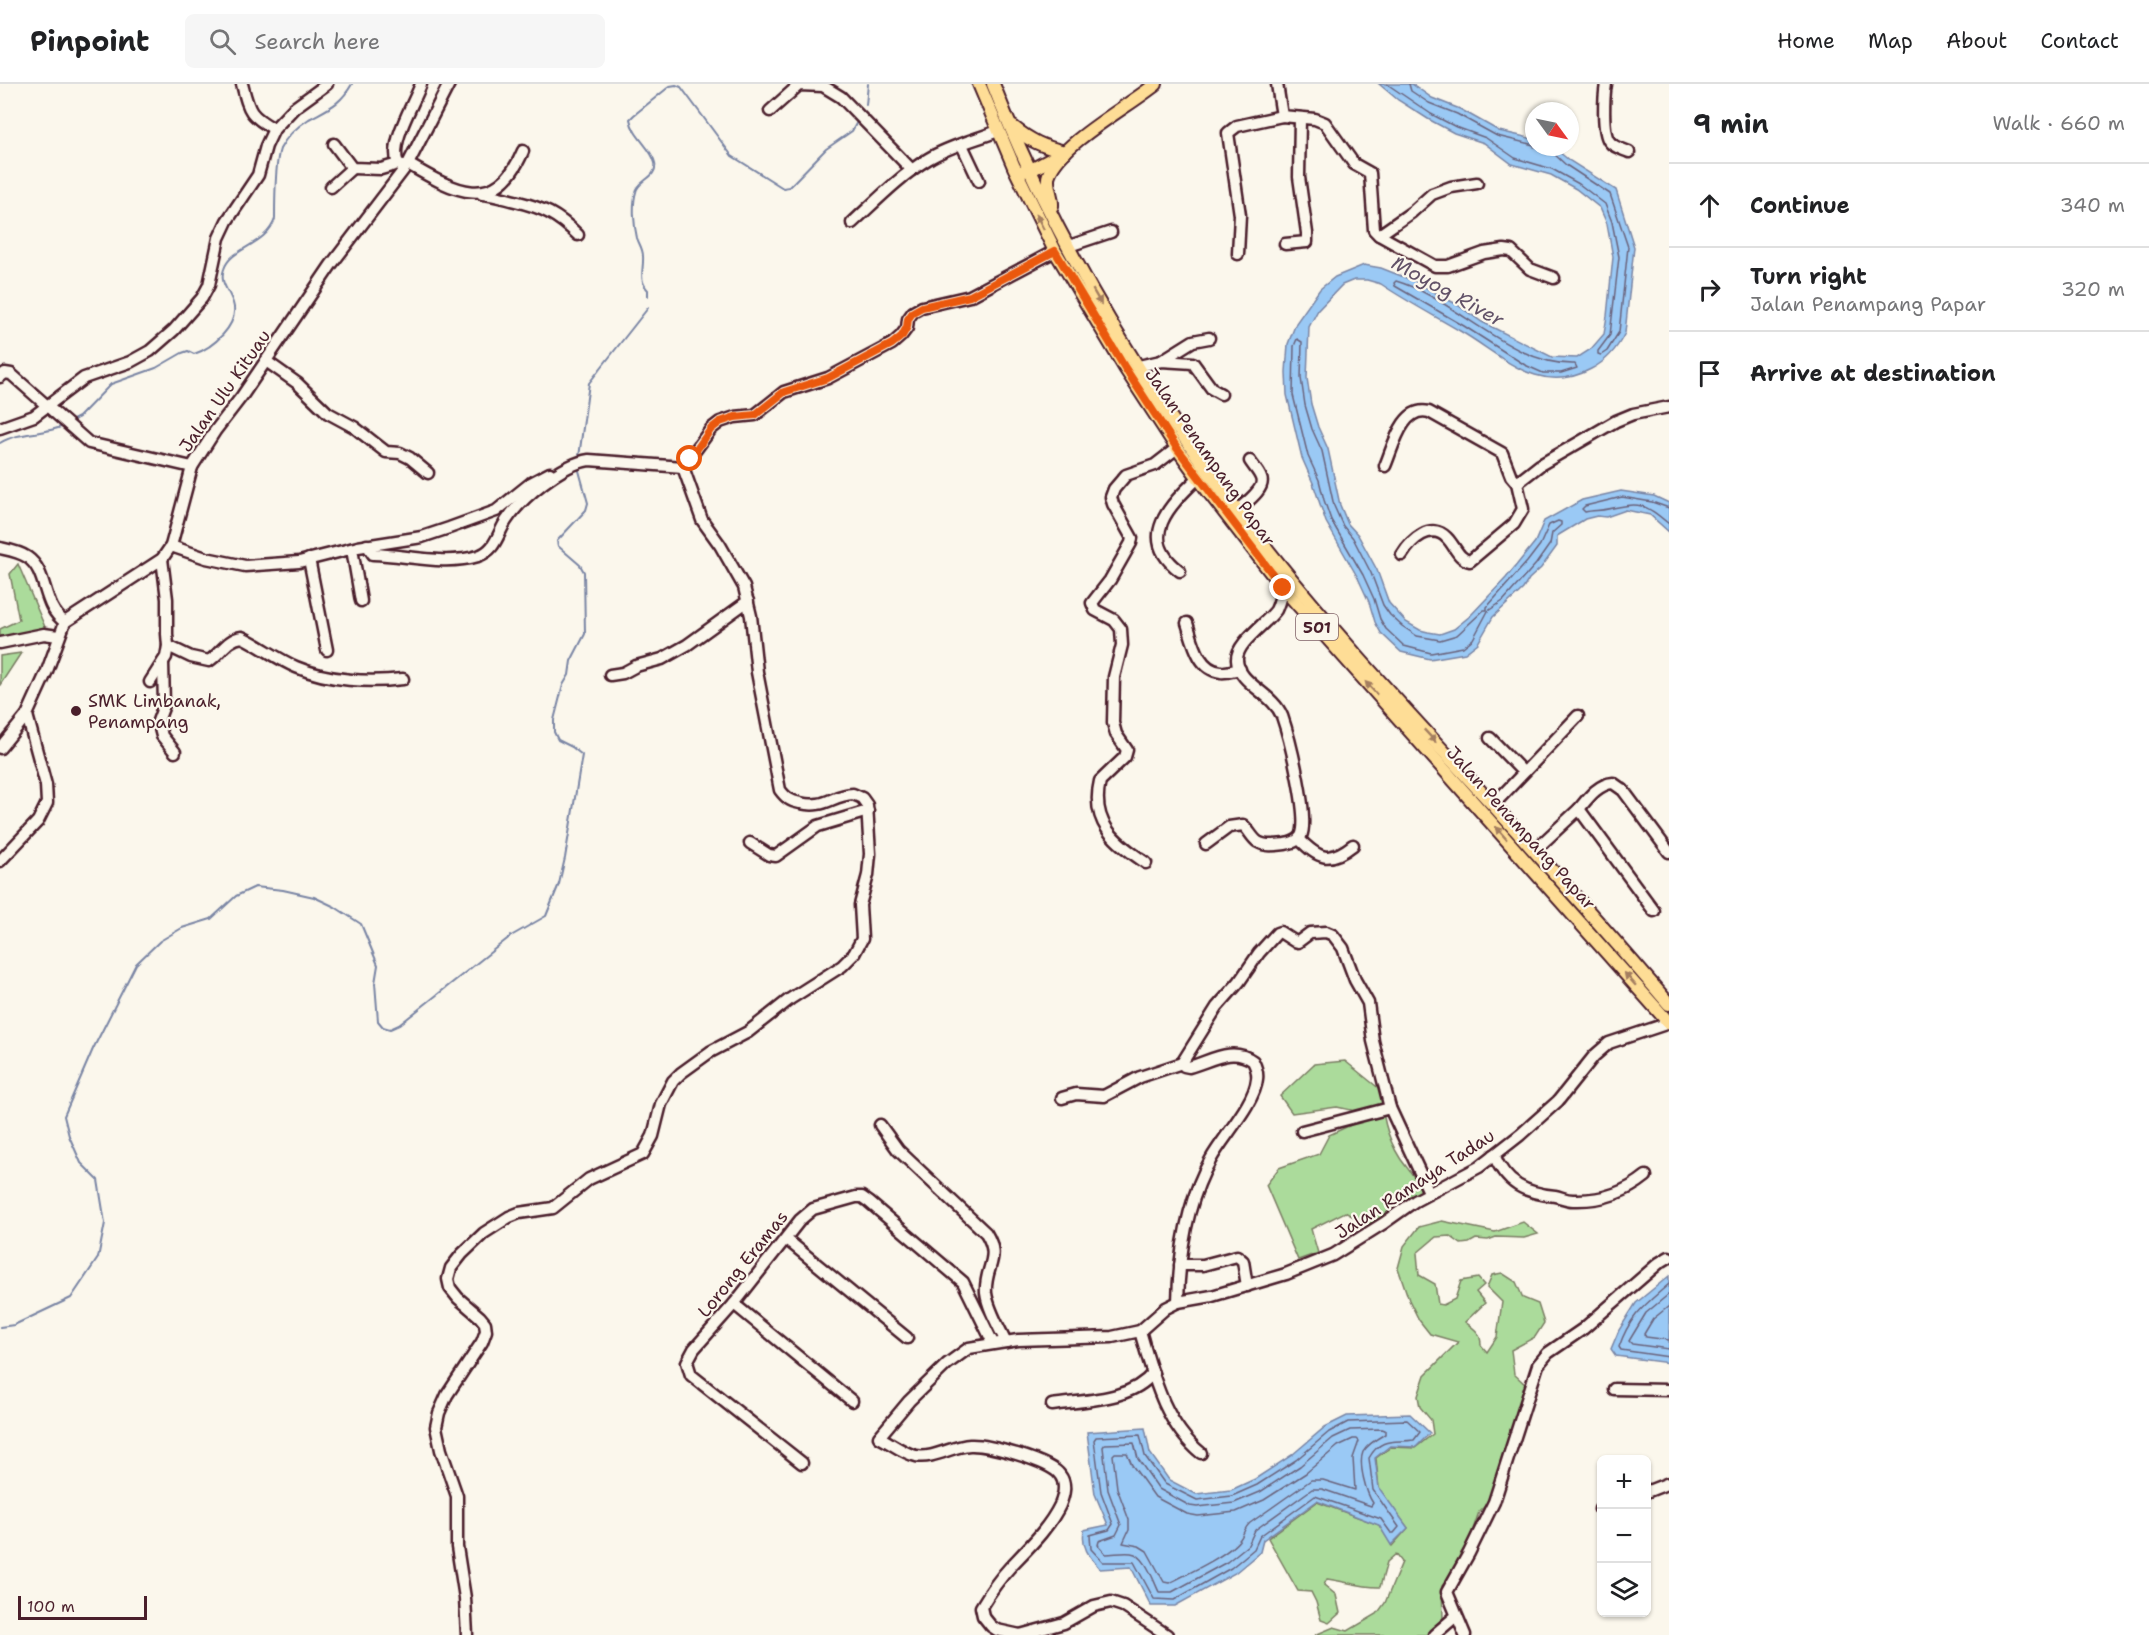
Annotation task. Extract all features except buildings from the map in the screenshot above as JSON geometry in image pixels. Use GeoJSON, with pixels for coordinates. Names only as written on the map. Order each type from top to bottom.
{"type":"FeatureCollection","features":[{"type":"Feature","properties":{"kind":"main road","name":"Jalan Penampang Papar"},"geometry":{"type":"LineString","coordinates":[[979,84],[1014,167],[1055,251],[1120,359],[1198,478],[1283,588],[1669,1023]]}},
{"type":"Feature","properties":{"kind":"main road","name":"Jalan Penampang Papar"},"geometry":{"type":"LineString","coordinates":[[993,84],[1030,170],[1069,246],[1174,421],[1238,510],[1271,554],[1352,651],[1493,805],[1669,1004]]}},
{"type":"Feature","properties":{"kind":"main road"},"geometry":{"type":"LineString","coordinates":[[1014,167],[1022,171],[1030,170],[1065,152],[1156,84]]}},
{"type":"Feature","properties":{"kind":"main road"},"geometry":{"type":"LineString","coordinates":[[1010,124],[1027,139],[1044,147],[1065,152]]}},
{"type":"Feature","properties":{"kind":"main road"},"geometry":{"type":"LineString","coordinates":[[1052,213],[1053,198],[1048,187],[1048,177],[1065,152]]}},
{"type":"Feature","properties":{"kind":"street"},"geometry":{"type":"LineString","coordinates":[[242,84],[252,114],[256,119],[274,129]]}},
{"type":"Feature","properties":{"kind":"street"},"geometry":{"type":"LineString","coordinates":[[0,428],[34,416],[84,378],[130,362],[150,351],[174,330],[202,298],[209,285],[222,231],[258,175],[266,146],[274,129],[294,108],[327,84]]}},
{"type":"Feature","properties":{"kind":"street"},"geometry":{"type":"LineString","coordinates":[[421,84],[397,144],[396,158],[404,165],[451,187],[497,195],[549,211],[563,220],[578,235]]}},
{"type":"Feature","properties":{"kind":"street","name":"Jalan Ulu Kituau"},"geometry":{"type":"LineString","coordinates":[[65,622],[162,559],[171,546],[192,467],[331,265],[404,165],[448,84]]}},
{"type":"Feature","properties":{"kind":"street"},"geometry":{"type":"LineString","coordinates":[[1277,84],[1282,116]]}},
{"type":"Feature","properties":{"kind":"street"},"geometry":{"type":"LineString","coordinates":[[1603,84],[1606,136],[1612,144],[1629,152]]}},
{"type":"Feature","properties":{"kind":"street"},"geometry":{"type":"LineString","coordinates":[[770,111],[799,85],[823,87],[841,97],[912,170]]}},
{"type":"Feature","properties":{"kind":"street"},"geometry":{"type":"LineString","coordinates":[[1238,254],[1240,214],[1228,133],[1237,126],[1282,116],[1315,119],[1325,123],[1354,164],[1370,173],[1374,230],[1379,234],[1435,266],[1448,266],[1490,251],[1504,250],[1511,251],[1530,269],[1554,278]]}},
{"type":"Feature","properties":{"kind":"street"},"geometry":{"type":"LineString","coordinates":[[1285,244],[1307,242],[1299,177],[1300,118]]}},
{"type":"Feature","properties":{"kind":"street"},"geometry":{"type":"LineString","coordinates":[[852,223],[912,170],[945,150],[998,131]]}},
{"type":"Feature","properties":{"kind":"street"},"geometry":{"type":"LineString","coordinates":[[334,144],[352,168]]}},
{"type":"Feature","properties":{"kind":"street"},"geometry":{"type":"LineString","coordinates":[[962,145],[979,182]]}},
{"type":"Feature","properties":{"kind":"street"},"geometry":{"type":"LineString","coordinates":[[470,192],[488,190],[498,186],[516,169],[523,151]]}},
{"type":"Feature","properties":{"kind":"street"},"geometry":{"type":"LineString","coordinates":[[331,187],[352,168],[381,169],[404,165]]}},
{"type":"Feature","properties":{"kind":"street"},"geometry":{"type":"LineString","coordinates":[[1379,234],[1412,212],[1432,194],[1451,187],[1478,183]]}},
{"type":"Feature","properties":{"kind":"street"},"geometry":{"type":"LineString","coordinates":[[1069,246],[1111,232]]}},
{"type":"Feature","properties":{"kind":"street"},"geometry":{"type":"LineString","coordinates":[[683,467],[711,429],[720,422],[735,417],[755,415],[784,392],[828,378],[892,344],[902,336],[913,312],[922,307],[970,296],[1055,251]]}},
{"type":"Feature","properties":{"kind":"street"},"geometry":{"type":"LineString","coordinates":[[1161,361],[1193,341],[1209,338]]}},
{"type":"Feature","properties":{"kind":"street"},"geometry":{"type":"LineString","coordinates":[[266,361],[297,383],[328,413],[354,427],[386,452],[400,453],[410,458],[428,473]]}},
{"type":"Feature","properties":{"kind":"street"},"geometry":{"type":"LineString","coordinates":[[1139,366],[1161,361],[1193,363],[1212,389],[1221,394]]}},
{"type":"Feature","properties":{"kind":"street"},"geometry":{"type":"LineString","coordinates":[[0,377],[11,374],[89,443],[192,467]]}},
{"type":"Feature","properties":{"kind":"street"},"geometry":{"type":"LineString","coordinates":[[1517,483],[1540,465],[1616,421],[1633,414],[1669,407]]}},
{"type":"Feature","properties":{"kind":"street"},"geometry":{"type":"LineString","coordinates":[[1385,466],[1409,415],[1422,410],[1436,415],[1502,453],[1511,476],[1517,483],[1523,509],[1514,524],[1470,561],[1462,559],[1448,539],[1436,532],[1424,533],[1416,537],[1402,555]]}},
{"type":"Feature","properties":{"kind":"street"},"geometry":{"type":"LineString","coordinates":[[1146,863],[1113,838],[1102,822],[1099,807],[1100,781],[1125,757],[1127,750],[1116,734],[1113,717],[1114,677],[1122,645],[1121,629],[1114,620],[1095,610],[1092,603],[1110,580],[1132,538],[1113,504],[1114,489],[1121,478],[1155,465],[1177,448]]}},
{"type":"Feature","properties":{"kind":"street"},"geometry":{"type":"LineString","coordinates":[[171,546],[206,558],[245,566],[309,559],[422,537],[482,516],[507,502],[531,483],[559,469],[580,462],[589,460],[683,467]]}},
{"type":"Feature","properties":{"kind":"street"},"geometry":{"type":"LineString","coordinates":[[1238,510],[1260,488],[1262,482],[1250,461]]}},
{"type":"Feature","properties":{"kind":"street"},"geometry":{"type":"LineString","coordinates":[[367,546],[374,554],[416,558],[466,558],[488,551],[494,545],[506,522],[544,484],[568,467]]}},
{"type":"Feature","properties":{"kind":"street"},"geometry":{"type":"LineString","coordinates":[[467,1635],[465,1598],[457,1547],[457,1496],[441,1450],[436,1427],[447,1395],[482,1342],[486,1331],[485,1323],[480,1317],[450,1288],[448,1279],[451,1268],[484,1233],[509,1217],[519,1213],[553,1208],[589,1179],[643,1154],[653,1136],[661,1104],[673,1081],[681,1073],[710,1052],[748,1032],[790,999],[842,966],[854,954],[862,939],[860,904],[869,862],[868,810],[865,800],[853,794],[816,806],[791,801],[780,790],[757,672],[748,601],[744,587],[734,567],[702,520],[683,467]]}},
{"type":"Feature","properties":{"kind":"street"},"geometry":{"type":"LineString","coordinates":[[1180,571],[1166,558],[1159,541],[1162,519],[1198,478]]}},
{"type":"Feature","properties":{"kind":"street"},"geometry":{"type":"LineString","coordinates":[[506,522],[507,502]]}},
{"type":"Feature","properties":{"kind":"street"},"geometry":{"type":"LineString","coordinates":[[0,548],[25,555],[35,565],[52,608],[57,617],[65,622],[27,715],[0,748]]}},
{"type":"Feature","properties":{"kind":"street"},"geometry":{"type":"LineString","coordinates":[[352,549],[361,601]]}},
{"type":"Feature","properties":{"kind":"street"},"geometry":{"type":"LineString","coordinates":[[150,682],[163,662],[168,646],[166,585],[162,559]]}},
{"type":"Feature","properties":{"kind":"street"},"geometry":{"type":"LineString","coordinates":[[309,559],[327,650]]}},
{"type":"Feature","properties":{"kind":"street"},"geometry":{"type":"LineString","coordinates":[[1206,844],[1229,827],[1238,825],[1246,827],[1262,844],[1281,845],[1299,839],[1303,829],[1304,815],[1282,718],[1276,705],[1246,678],[1237,661],[1239,650],[1277,609],[1283,588]]}},
{"type":"Feature","properties":{"kind":"street"},"geometry":{"type":"LineString","coordinates":[[610,675],[623,673],[636,666],[665,658],[748,601]]}},
{"type":"Feature","properties":{"kind":"street"},"geometry":{"type":"LineString","coordinates":[[1186,623],[1202,662],[1208,668],[1221,673],[1240,669]]}},
{"type":"Feature","properties":{"kind":"street"},"geometry":{"type":"LineString","coordinates":[[0,643],[44,634],[58,636]]}},
{"type":"Feature","properties":{"kind":"street"},"geometry":{"type":"LineString","coordinates":[[168,646],[191,657],[208,661],[230,641],[242,637],[298,668],[321,674],[380,682],[403,679]]}},
{"type":"Feature","properties":{"kind":"street"},"geometry":{"type":"LineString","coordinates":[[163,662],[164,705],[158,721],[162,736],[175,752]]}},
{"type":"Feature","properties":{"kind":"street"},"geometry":{"type":"LineString","coordinates":[[0,861],[38,821],[47,803],[46,785],[27,715]]}},
{"type":"Feature","properties":{"kind":"street"},"geometry":{"type":"LineString","coordinates":[[1493,805],[1578,716]]}},
{"type":"Feature","properties":{"kind":"street"},"geometry":{"type":"LineString","coordinates":[[1490,738],[1523,772]]}},
{"type":"Feature","properties":{"kind":"street"},"geometry":{"type":"LineString","coordinates":[[1534,851],[1597,790],[1605,784],[1613,783],[1623,790],[1669,852]]}},
{"type":"Feature","properties":{"kind":"street"},"geometry":{"type":"LineString","coordinates":[[1579,809],[1654,911]]}},
{"type":"Feature","properties":{"kind":"street"},"geometry":{"type":"LineString","coordinates":[[750,843],[769,855],[776,856],[818,826],[868,810]]}},
{"type":"Feature","properties":{"kind":"street"},"geometry":{"type":"LineString","coordinates":[[1299,839],[1313,853],[1325,857],[1339,854],[1353,845]]}},
{"type":"Feature","properties":{"kind":"street"},"geometry":{"type":"LineString","coordinates":[[1062,1098],[1076,1095],[1104,1096],[1140,1077],[1182,1064],[1217,1006],[1239,982],[1272,937],[1280,932],[1298,942],[1310,933],[1326,932],[1340,942],[1355,980],[1366,997],[1373,1041],[1390,1108],[1429,1192]]}},
{"type":"Feature","properties":{"kind":"street","name":"Jalan Ramaya Tadau"},"geometry":{"type":"LineString","coordinates":[[1178,1302],[1212,1296],[1295,1271],[1326,1259],[1429,1192],[1479,1167],[1550,1109],[1594,1056],[1608,1043],[1669,1023]]}},
{"type":"Feature","properties":{"kind":"street"},"geometry":{"type":"LineString","coordinates":[[1167,1635],[1123,1606],[1111,1602],[1094,1606],[1064,1623],[1020,1635],[997,1630],[991,1626],[983,1616],[981,1607],[993,1586],[1029,1548],[1060,1505],[1065,1490],[1061,1475],[1055,1469],[1035,1460],[999,1449],[971,1445],[915,1456],[879,1437],[909,1401],[948,1364],[969,1348],[1034,1339],[1094,1339],[1140,1331],[1166,1308],[1178,1302],[1180,1265],[1192,1206],[1204,1172],[1243,1110],[1258,1079],[1253,1061],[1237,1053],[1222,1055],[1189,1067],[1182,1064]]}},
{"type":"Feature","properties":{"kind":"street"},"geometry":{"type":"LineString","coordinates":[[1302,1131],[1390,1108]]}},
{"type":"Feature","properties":{"kind":"street"},"geometry":{"type":"LineString","coordinates":[[879,1125],[898,1150],[986,1233],[994,1251],[986,1281],[987,1296],[1006,1342]]}},
{"type":"Feature","properties":{"kind":"street"},"geometry":{"type":"LineString","coordinates":[[1494,1155],[1499,1167],[1516,1185],[1540,1196],[1567,1200],[1584,1200],[1620,1193],[1646,1176]]}},
{"type":"Feature","properties":{"kind":"street","name":"Lorong Eramas"},"geometry":{"type":"LineString","coordinates":[[802,1463],[689,1372],[687,1362],[690,1353],[734,1304],[806,1214],[813,1209],[843,1199],[862,1197],[957,1276],[970,1295],[993,1343]]}},
{"type":"Feature","properties":{"kind":"street"},"geometry":{"type":"LineString","coordinates":[[786,1239],[907,1338]]}},
{"type":"Feature","properties":{"kind":"street"},"geometry":{"type":"LineString","coordinates":[[1180,1265],[1203,1265],[1237,1256],[1243,1261],[1246,1286]]}},
{"type":"Feature","properties":{"kind":"street"},"geometry":{"type":"LineString","coordinates":[[1465,1635],[1447,1592],[1494,1502],[1538,1365],[1548,1353],[1583,1329],[1659,1263],[1669,1257]]}},
{"type":"Feature","properties":{"kind":"street"},"geometry":{"type":"LineString","coordinates":[[734,1304],[852,1401]]}},
{"type":"Feature","properties":{"kind":"street"},"geometry":{"type":"LineString","coordinates":[[1140,1331],[1153,1373],[1171,1418],[1201,1453]]}},
{"type":"Feature","properties":{"kind":"street"},"geometry":{"type":"LineString","coordinates":[[1052,1405],[1130,1391],[1153,1373]]}},
{"type":"Feature","properties":{"kind":"street"},"geometry":{"type":"LineString","coordinates":[[1614,1389],[1669,1390]]}},
{"type":"Feature","properties":{"kind":"street"},"geometry":{"type":"LineString","coordinates":[[1651,1491],[1669,1484]]}},
{"type":"Feature","properties":{"kind":"street"},"geometry":{"type":"LineString","coordinates":[[1434,1635],[1456,1616]]}},
{"type":"Feature","properties":{"kind":"green space"},"geometry":{"type":"Polygon","coordinates":[[[18,564],[45,627],[0,640],[0,629],[19,620],[10,574],[18,564]]]}},
{"type":"Feature","properties":{"kind":"green space"},"geometry":{"type":"Polygon","coordinates":[[[21,653],[0,685],[0,656],[21,653]]]}},
{"type":"Feature","properties":{"kind":"green space"},"geometry":{"type":"Polygon","coordinates":[[[1345,1061],[1381,1090],[1384,1116],[1391,1141],[1422,1194],[1368,1225],[1345,1212],[1311,1229],[1318,1253],[1298,1260],[1266,1185],[1279,1168],[1319,1154],[1329,1135],[1364,1119],[1360,1112],[1337,1107],[1292,1113],[1280,1096],[1314,1064],[1345,1061]]]}},
{"type":"Feature","properties":{"kind":"green space"},"geometry":{"type":"Polygon","coordinates":[[[1442,1221],[1495,1232],[1523,1222],[1538,1234],[1524,1238],[1476,1239],[1461,1244],[1450,1236],[1436,1237],[1417,1253],[1419,1275],[1435,1284],[1438,1304],[1443,1305],[1455,1299],[1461,1281],[1478,1278],[1484,1285],[1476,1292],[1485,1303],[1465,1322],[1477,1332],[1481,1345],[1487,1352],[1497,1337],[1502,1302],[1487,1287],[1492,1275],[1502,1273],[1516,1282],[1523,1298],[1538,1304],[1544,1323],[1535,1337],[1511,1350],[1514,1374],[1527,1386],[1490,1501],[1479,1512],[1462,1561],[1442,1586],[1441,1626],[1427,1635],[1315,1635],[1334,1627],[1348,1631],[1377,1614],[1385,1603],[1402,1562],[1396,1554],[1387,1562],[1380,1587],[1327,1579],[1324,1585],[1336,1595],[1340,1613],[1329,1623],[1321,1620],[1311,1592],[1298,1591],[1268,1538],[1317,1502],[1379,1525],[1392,1546],[1408,1528],[1379,1489],[1376,1458],[1391,1447],[1415,1448],[1433,1434],[1431,1420],[1420,1407],[1418,1396],[1425,1375],[1458,1342],[1430,1334],[1419,1320],[1409,1300],[1398,1268],[1404,1246],[1419,1227],[1442,1221]]]}},
{"type":"Feature","properties":{"kind":"water"},"geometry":{"type":"Polygon","coordinates":[[[1379,84],[1412,84],[1432,98],[1460,109],[1499,131],[1525,137],[1525,156],[1564,156],[1616,190],[1634,247],[1625,333],[1607,358],[1591,369],[1572,376],[1555,378],[1538,376],[1522,370],[1381,284],[1367,280],[1354,280],[1342,285],[1318,310],[1309,327],[1307,378],[1311,404],[1328,449],[1340,505],[1348,524],[1358,535],[1377,570],[1389,603],[1406,622],[1420,630],[1440,634],[1454,629],[1470,616],[1506,578],[1535,542],[1544,521],[1582,500],[1621,491],[1654,496],[1669,503],[1669,532],[1650,515],[1626,510],[1606,517],[1597,516],[1585,519],[1557,536],[1557,546],[1541,568],[1529,579],[1523,589],[1493,617],[1478,643],[1465,653],[1430,659],[1401,652],[1381,633],[1358,578],[1326,522],[1302,458],[1287,395],[1288,344],[1296,323],[1320,289],[1335,277],[1364,265],[1381,268],[1414,281],[1456,304],[1482,322],[1552,357],[1577,358],[1591,349],[1604,334],[1613,257],[1607,224],[1600,208],[1576,189],[1551,175],[1512,164],[1484,143],[1454,133],[1398,100],[1379,84]]]}},
{"type":"Feature","properties":{"kind":"water"},"geometry":{"type":"Polygon","coordinates":[[[1669,1276],[1669,1363],[1616,1356],[1611,1349],[1619,1330],[1636,1303],[1669,1276]]]}},
{"type":"Feature","properties":{"kind":"water"},"geometry":{"type":"Polygon","coordinates":[[[1410,1414],[1430,1433],[1416,1447],[1390,1446],[1375,1458],[1379,1488],[1408,1528],[1391,1545],[1379,1525],[1317,1501],[1263,1540],[1260,1552],[1235,1573],[1175,1606],[1151,1606],[1131,1567],[1100,1569],[1087,1551],[1083,1536],[1084,1530],[1108,1525],[1095,1494],[1087,1432],[1145,1428],[1150,1453],[1169,1480],[1196,1494],[1231,1490],[1255,1479],[1292,1455],[1325,1427],[1347,1416],[1410,1414]]]}},
{"type":"Feature","properties":{"kind":"waterway"},"geometry":{"type":"LineString","coordinates":[[71,421],[79,417],[111,384],[156,368],[182,353],[188,351],[194,354],[201,351],[223,334],[234,311],[223,278],[224,269],[234,256],[257,241],[271,228],[275,219],[276,173],[280,149],[297,128],[328,109],[348,91],[352,84]]}},
{"type":"Feature","properties":{"kind":"waterway"},"geometry":{"type":"LineString","coordinates":[[866,105],[868,84]]}},
{"type":"Feature","properties":{"kind":"waterway"},"geometry":{"type":"LineString","coordinates":[[648,296],[648,290],[642,278],[643,253],[636,233],[634,203],[638,188],[654,172],[655,163],[632,125],[630,119],[634,115],[670,86],[681,87],[732,156],[783,188],[789,187],[826,149],[852,131],[858,120]]}},
{"type":"Feature","properties":{"kind":"waterway"},"geometry":{"type":"LineString","coordinates":[[579,457],[589,383],[648,308]]}},
{"type":"Feature","properties":{"kind":"waterway"},"geometry":{"type":"LineString","coordinates":[[0,443],[7,439],[63,426]]}},
{"type":"Feature","properties":{"kind":"waterway"},"geometry":{"type":"LineString","coordinates":[[0,1327],[14,1325],[71,1298],[98,1258],[105,1223],[98,1180],[81,1163],[69,1136],[64,1116],[93,1049],[136,964],[160,941],[182,928],[211,919],[236,896],[255,887],[314,897],[361,924],[378,965],[375,983],[378,1021],[383,1027],[390,1029],[399,1025],[511,936],[546,916],[559,884],[565,858],[582,755],[558,740],[554,732],[554,720],[563,685],[569,675],[571,661],[585,634],[584,572],[580,565],[558,546],[557,541],[586,510],[588,503],[578,467]]}},
{"type":"Feature","properties":{"kind":"place","name":"SMK Limbanak, Penampang"},"geometry":{"type":"Point","coordinates":[76,711]}},
{"type":"Feature","properties":{"kind":"route"},"geometry":{"type":"LineString","coordinates":[[690,459],[711,429],[720,422],[735,417],[755,415],[784,392],[828,378],[892,344],[902,336],[913,312],[922,307],[970,296],[1055,251],[1125,368],[1177,448],[1283,588]]}},
{"type":"Feature","properties":{"kind":"water label","name":"Moyog River"},"geometry":{"type":"Point","coordinates":[1448,291]}}]}
